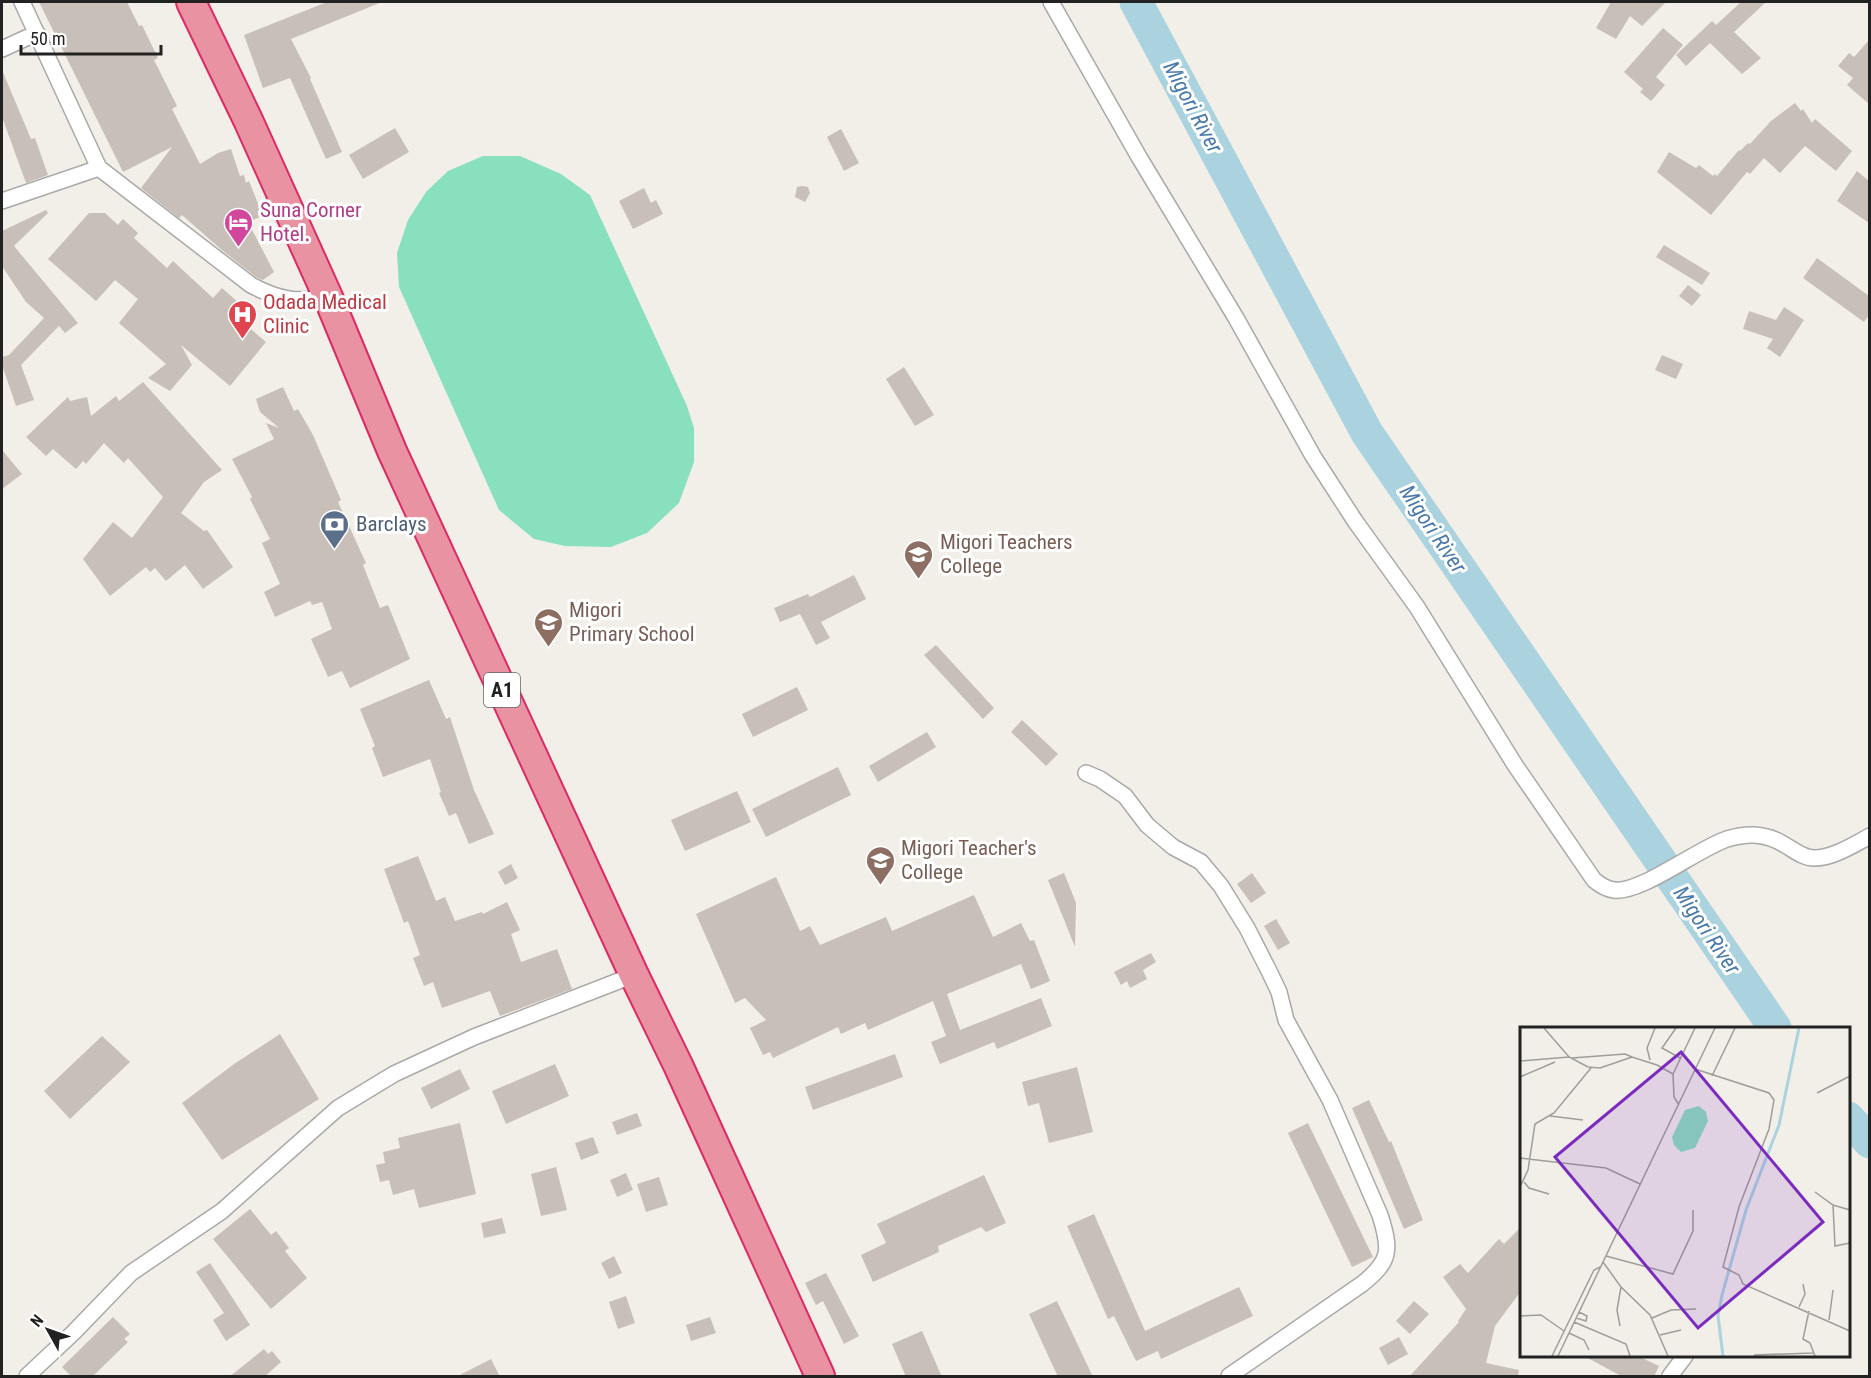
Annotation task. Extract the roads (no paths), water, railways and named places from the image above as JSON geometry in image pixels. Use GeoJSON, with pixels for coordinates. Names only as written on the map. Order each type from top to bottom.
{"type":"FeatureCollection","features":[{"type":"Feature","properties":{"kind":"highway","name":"A1"},"geometry":{"type":"LineString","coordinates":[[191,2],[248,120],[328,297],[392,451],[634,975],[678,1065],[820,1377]]}},
{"type":"Feature","properties":{"kind":"street"},"geometry":{"type":"LineString","coordinates":[[22,2],[99,168],[251,285],[292,301],[328,297]]}},
{"type":"Feature","properties":{"kind":"street"},"geometry":{"type":"LineString","coordinates":[[1051,2],[1139,157],[1236,318],[1313,456],[1355,521],[1417,607],[1515,765],[1594,879],[1601,886],[1615,890],[1639,884],[1726,840],[1754,834],[1768,837],[1799,854],[1814,858],[1835,854],[1869,836]]}},
{"type":"Feature","properties":{"kind":"street"},"geometry":{"type":"LineString","coordinates":[[2,49],[37,33]]}},
{"type":"Feature","properties":{"kind":"street"},"geometry":{"type":"LineString","coordinates":[[2,201],[99,168]]}},
{"type":"Feature","properties":{"kind":"street"},"geometry":{"type":"LineString","coordinates":[[1086,773],[1120,792],[1147,825],[1173,847],[1201,862],[1221,886],[1269,970],[1279,992],[1286,1020],[1330,1100],[1385,1231],[1387,1250],[1380,1268],[1362,1284],[1230,1377]]}},
{"type":"Feature","properties":{"kind":"street"},"geometry":{"type":"LineString","coordinates":[[27,1377],[73,1334],[130,1273],[222,1210],[267,1173],[338,1108],[394,1074],[474,1036],[634,975]]}},
{"type":"Feature","properties":{"kind":"street"},"geometry":{"type":"LineString","coordinates":[[1670,1377],[1684,1357]]}},
{"type":"Feature","properties":{"kind":"waterway","name":"Migori River"},"geometry":{"type":"LineString","coordinates":[[1136,2],[1367,433],[1774,1027]]}},
{"type":"Feature","properties":{"kind":"waterway","name":"Migori River"},"geometry":{"type":"LineString","coordinates":[[1850,1120],[1870,1142]]}},
{"type":"Feature","properties":{"kind":"place","name":"Suna Corner Hotel."},"geometry":{"type":"Point","coordinates":[239,248]}},
{"type":"Feature","properties":{"kind":"place","name":"Odada Medical Clinic"},"geometry":{"type":"Point","coordinates":[242,340]}},
{"type":"Feature","properties":{"kind":"place","name":"Barclays"},"geometry":{"type":"Point","coordinates":[335,550]}},
{"type":"Feature","properties":{"kind":"place","name":"Migori Teachers College"},"geometry":{"type":"Point","coordinates":[919,580]}},
{"type":"Feature","properties":{"kind":"place","name":"Migori Primary School"},"geometry":{"type":"Point","coordinates":[548,648]}},
{"type":"Feature","properties":{"kind":"place","name":"Migori Teacher's College"},"geometry":{"type":"Point","coordinates":[880,886]}}]}
